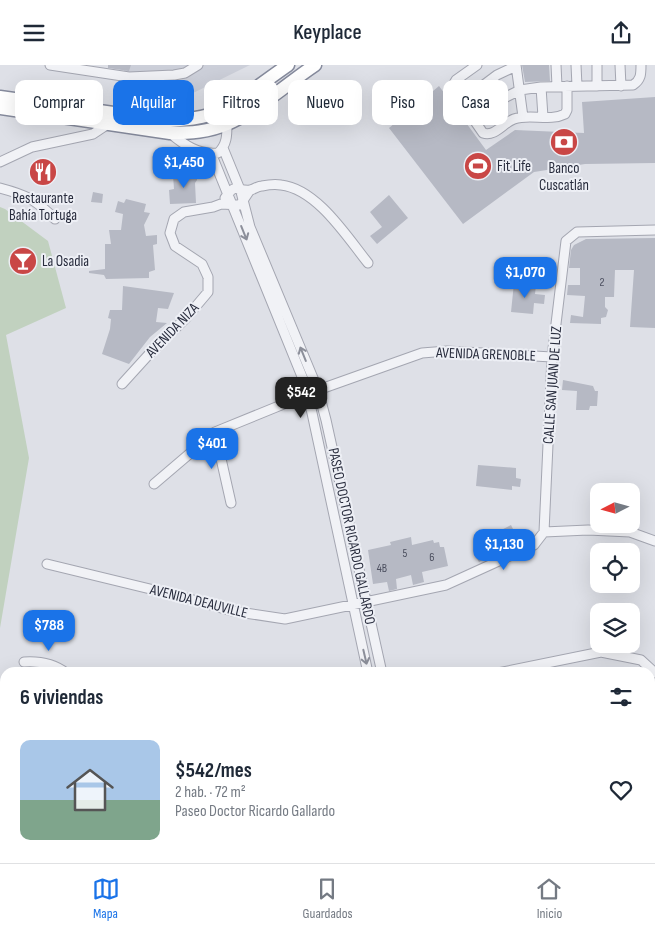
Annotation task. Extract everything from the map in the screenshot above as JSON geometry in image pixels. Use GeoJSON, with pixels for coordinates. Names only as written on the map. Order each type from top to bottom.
{"type":"FeatureCollection","features":[{"type":"Feature","properties":{"kind":"highway"},"geometry":{"type":"LineString","coordinates":[[0,97],[170,121],[188,119],[209,114],[227,106],[288,65]]}},
{"type":"Feature","properties":{"kind":"highway"},"geometry":{"type":"LineString","coordinates":[[278,92],[314,66]]}},
{"type":"Feature","properties":{"kind":"highway"},"geometry":{"type":"LineString","coordinates":[[0,108],[170,133],[198,132],[223,125]]}},
{"type":"Feature","properties":{"kind":"street"},"geometry":{"type":"LineString","coordinates":[[50,65],[129,77],[174,75],[182,69],[198,65]]}},
{"type":"Feature","properties":{"kind":"street"},"geometry":{"type":"LineString","coordinates":[[456,80],[477,65]]}},
{"type":"Feature","properties":{"kind":"street"},"geometry":{"type":"LineString","coordinates":[[490,80],[516,65],[523,117]]}},
{"type":"Feature","properties":{"kind":"street"},"geometry":{"type":"LineString","coordinates":[[556,65],[557,87]]}},
{"type":"Feature","properties":{"kind":"street"},"geometry":{"type":"LineString","coordinates":[[508,122],[523,117],[555,117],[565,114],[576,65]]}},
{"type":"Feature","properties":{"kind":"street"},"geometry":{"type":"LineString","coordinates":[[597,65],[597,86]]}},
{"type":"Feature","properties":{"kind":"street"},"geometry":{"type":"LineString","coordinates":[[620,65],[621,86]]}},
{"type":"Feature","properties":{"kind":"street"},"geometry":{"type":"LineString","coordinates":[[508,96],[520,90],[542,87],[633,85],[638,82],[641,76],[641,65]]}},
{"type":"Feature","properties":{"kind":"street"},"geometry":{"type":"LineString","coordinates":[[542,87],[544,117]]}},
{"type":"Feature","properties":{"kind":"street"},"geometry":{"type":"LineString","coordinates":[[0,162],[32,147],[93,134],[108,124]]}},
{"type":"Feature","properties":{"kind":"street"},"geometry":{"type":"LineString","coordinates":[[170,133],[188,146],[199,151],[218,153],[226,141],[227,125]]}},
{"type":"Feature","properties":{"kind":"street"},"geometry":{"type":"LineString","coordinates":[[477,125],[483,133],[490,134],[504,125]]}},
{"type":"Feature","properties":{"kind":"street","name":"PASEO DOCTOR RICARDO GALLARDO"},"geometry":{"type":"LineString","coordinates":[[223,148],[244,201],[250,227],[318,390],[381,667]]}},
{"type":"Feature","properties":{"kind":"street","name":"PASEO DOCTOR RICARDO GALLARDO"},"geometry":{"type":"LineString","coordinates":[[211,153],[303,379],[367,667]]}},
{"type":"Feature","properties":{"kind":"street"},"geometry":{"type":"LineString","coordinates":[[221,204],[234,188],[250,190],[261,186],[281,185],[301,191],[314,199],[368,263]]}},
{"type":"Feature","properties":{"kind":"street"},"geometry":{"type":"LineString","coordinates":[[0,188],[21,193],[39,203],[55,219]]}},
{"type":"Feature","properties":{"kind":"street"},"geometry":{"type":"LineString","coordinates":[[244,201],[250,190]]}},
{"type":"Feature","properties":{"kind":"street","name":"AVENIDA NIZA"},"geometry":{"type":"LineString","coordinates":[[122,384],[186,318],[208,292],[208,277],[202,264],[175,246],[170,233],[174,219],[184,212],[221,204],[240,205],[244,201]]}},
{"type":"Feature","properties":{"kind":"street","name":"CALLE SAN JUAN DE LUZ"},"geometry":{"type":"LineString","coordinates":[[544,532],[552,357],[566,241],[577,232],[655,230]]}},
{"type":"Feature","properties":{"kind":"street","name":"AVENIDA GRENOBLE"},"geometry":{"type":"LineString","coordinates":[[154,483],[215,432],[307,394],[422,353],[446,351],[552,357]]}},
{"type":"Feature","properties":{"kind":"street"},"geometry":{"type":"LineString","coordinates":[[215,432],[231,503]]}},
{"type":"Feature","properties":{"kind":"street"},"geometry":{"type":"LineString","coordinates":[[544,532],[588,530],[630,532],[655,541]]}},
{"type":"Feature","properties":{"kind":"street","name":"AVENIDA DEAUVILLE"},"geometry":{"type":"LineString","coordinates":[[47,565],[179,596],[232,611],[286,619],[446,585],[534,545],[544,532]]}},
{"type":"Feature","properties":{"kind":"street"},"geometry":{"type":"LineString","coordinates":[[528,667],[602,652],[640,660],[648,667]]}},
{"type":"Feature","properties":{"kind":"street"},"geometry":{"type":"LineString","coordinates":[[24,662],[38,661],[58,667]]}},
{"type":"Feature","properties":{"kind":"shaded area"},"geometry":{"type":"Polygon","coordinates":[[[124,65],[250,65],[220,80],[204,80],[204,88],[194,93],[194,80],[124,80],[124,65]]]}},
{"type":"Feature","properties":{"kind":"green space"},"geometry":{"type":"Polygon","coordinates":[[[0,207],[48,241],[66,308],[6,335],[29,458],[0,628],[0,207]]]}},
{"type":"Feature","properties":{"kind":"building"},"geometry":{"type":"Polygon","coordinates":[[[108,65],[131,65],[129,71],[108,68],[108,65]]]}},
{"type":"Feature","properties":{"kind":"building"},"geometry":{"type":"Polygon","coordinates":[[[522,65],[549,65],[550,81],[525,82],[522,65]]]}},
{"type":"Feature","properties":{"kind":"building"},"geometry":{"type":"Polygon","coordinates":[[[439,86],[443,91],[443,125],[468,125],[486,150],[515,130],[584,133],[582,102],[655,97],[655,163],[585,164],[534,172],[463,224],[389,128],[393,125],[433,125],[433,91],[439,86]]]}},
{"type":"Feature","properties":{"kind":"building"},"geometry":{"type":"Polygon","coordinates":[[[197,174],[195,183],[196,203],[170,204],[169,190],[174,189],[173,175],[197,174]]]}},
{"type":"Feature","properties":{"kind":"building"},"geometry":{"type":"Polygon","coordinates":[[[93,192],[103,194],[102,203],[91,202],[93,192]]]}},
{"type":"Feature","properties":{"kind":"building"},"geometry":{"type":"Polygon","coordinates":[[[389,195],[408,218],[377,244],[370,236],[382,227],[370,212],[389,195]]]}},
{"type":"Feature","properties":{"kind":"building"},"geometry":{"type":"Polygon","coordinates":[[[126,199],[146,204],[144,212],[150,213],[144,225],[146,236],[157,235],[157,244],[153,245],[155,270],[149,272],[149,278],[106,279],[104,275],[89,273],[89,271],[105,269],[105,244],[111,244],[109,230],[121,230],[123,214],[115,212],[118,201],[124,203],[126,199]]]}},
{"type":"Feature","properties":{"kind":"building"},"geometry":{"type":"Polygon","coordinates":[[[655,238],[655,328],[630,327],[634,270],[615,270],[614,297],[605,297],[605,307],[608,310],[606,317],[601,318],[601,324],[570,323],[571,315],[583,317],[585,296],[567,295],[568,285],[580,285],[580,268],[569,268],[571,250],[574,245],[586,239],[655,238]]]}},
{"type":"Feature","properties":{"kind":"building"},"geometry":{"type":"Polygon","coordinates":[[[514,283],[536,285],[535,294],[545,295],[544,304],[534,303],[533,314],[511,312],[514,283]]]}},
{"type":"Feature","properties":{"kind":"building"},"geometry":{"type":"Polygon","coordinates":[[[123,286],[174,293],[168,309],[158,308],[156,322],[167,323],[150,337],[129,364],[102,354],[110,329],[111,319],[108,318],[110,310],[122,310],[123,286]]]}},
{"type":"Feature","properties":{"kind":"building"},"geometry":{"type":"Polygon","coordinates":[[[563,380],[593,386],[595,391],[598,391],[597,406],[590,406],[589,410],[576,410],[577,391],[562,390],[563,380]]]}},
{"type":"Feature","properties":{"kind":"building"},"geometry":{"type":"Polygon","coordinates":[[[478,465],[516,468],[516,478],[521,479],[520,487],[512,486],[512,490],[476,486],[478,465]]]}},
{"type":"Feature","properties":{"kind":"building"},"geometry":{"type":"Polygon","coordinates":[[[511,525],[519,541],[479,562],[474,554],[486,547],[482,540],[511,525]]]}},
{"type":"Feature","properties":{"kind":"building"},"geometry":{"type":"Polygon","coordinates":[[[411,537],[412,545],[433,540],[434,543],[439,542],[440,547],[444,547],[448,566],[422,572],[424,582],[413,585],[411,575],[396,579],[397,589],[389,591],[387,582],[373,584],[368,550],[391,545],[390,542],[411,537]]]}},
{"type":"Feature","properties":{"kind":"place","name":"Banco Cuscatlán"},"geometry":{"type":"Point","coordinates":[564,142]}},
{"type":"Feature","properties":{"kind":"place","name":"Fit Life"},"geometry":{"type":"Point","coordinates":[478,166]}},
{"type":"Feature","properties":{"kind":"place","name":"Restaurante Bahía Tortuga"},"geometry":{"type":"Point","coordinates":[43,172]}},
{"type":"Feature","properties":{"kind":"place","name":"La Osadia"},"geometry":{"type":"Point","coordinates":[23,261]}}]}
